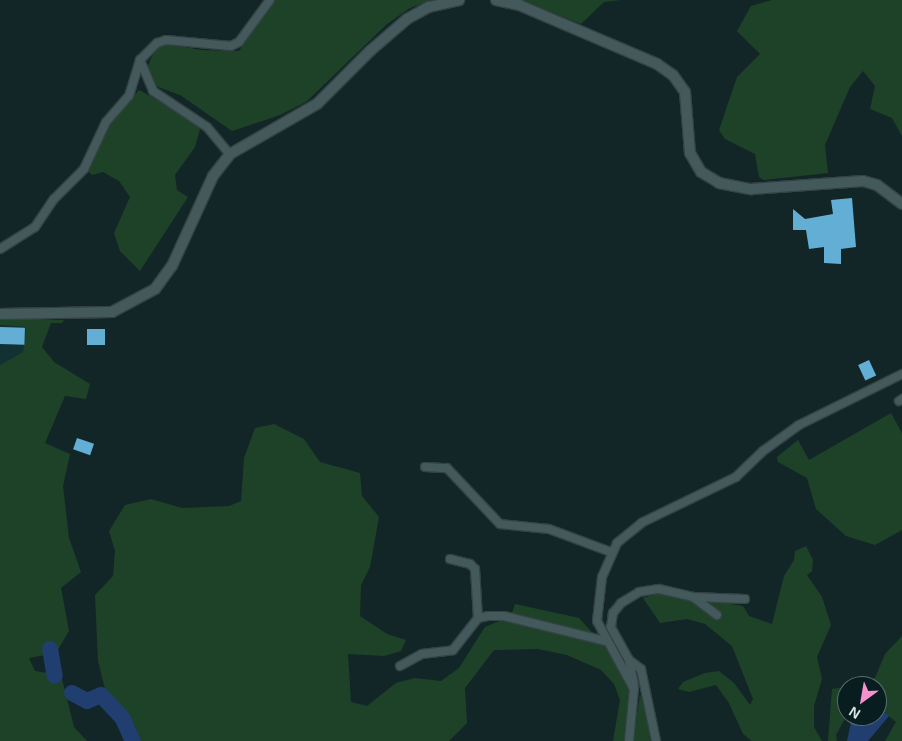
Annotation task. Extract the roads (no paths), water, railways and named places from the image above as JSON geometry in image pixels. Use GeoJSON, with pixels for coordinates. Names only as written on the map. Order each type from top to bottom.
{"type":"FeatureCollection","features":[{"type":"Feature","properties":{"kind":"street"},"geometry":{"type":"LineString","coordinates":[[0,249],[35,227],[54,199],[84,169],[106,122],[129,96],[140,60],[157,43],[166,40],[231,46],[239,42],[270,0]]}},
{"type":"Feature","properties":{"kind":"street"},"geometry":{"type":"LineString","coordinates":[[0,314],[112,312],[155,289],[172,266],[213,176],[230,154],[317,104],[370,50],[408,19],[429,7],[459,0]]}},
{"type":"Feature","properties":{"kind":"street"},"geometry":{"type":"LineString","coordinates":[[496,0],[528,8],[673,74],[685,92],[690,154],[701,172],[719,183],[751,189],[863,180],[877,185],[902,204]]}},
{"type":"Feature","properties":{"kind":"street"},"geometry":{"type":"LineString","coordinates":[[140,60],[153,91],[207,127],[230,154]]}},
{"type":"Feature","properties":{"kind":"street"},"geometry":{"type":"LineString","coordinates":[[634,689],[605,641],[597,621],[596,608],[610,552],[627,533],[643,522],[736,477],[764,451],[799,425],[902,374]]}},
{"type":"Feature","properties":{"kind":"street"},"geometry":{"type":"LineString","coordinates":[[426,467],[447,468],[500,524],[549,529],[610,552]]}},
{"type":"Feature","properties":{"kind":"street"},"geometry":{"type":"LineString","coordinates":[[400,666],[422,654],[452,650],[478,618],[475,569],[470,564],[450,559]]}},
{"type":"Feature","properties":{"kind":"street"},"geometry":{"type":"LineString","coordinates":[[629,741],[634,689],[629,660],[611,627],[613,613],[620,603],[640,592],[653,590],[669,590],[693,597],[745,599]]}},
{"type":"Feature","properties":{"kind":"street"},"geometry":{"type":"LineString","coordinates":[[693,597],[718,615]]}},
{"type":"Feature","properties":{"kind":"street"},"geometry":{"type":"LineString","coordinates":[[478,618],[504,616],[605,641]]}},
{"type":"Feature","properties":{"kind":"street"},"geometry":{"type":"LineString","coordinates":[[629,660],[641,669],[656,741]]}},
{"type":"Feature","properties":{"kind":"water"},"geometry":{"type":"Polygon","coordinates":[[[850,726],[881,726],[868,741],[847,741],[850,726]]]}},
{"type":"Feature","properties":{"kind":"waterway"},"geometry":{"type":"LineString","coordinates":[[50,649],[55,676]]}},
{"type":"Feature","properties":{"kind":"waterway"},"geometry":{"type":"LineString","coordinates":[[72,693],[87,701],[101,695],[123,719],[133,741]]}}]}
